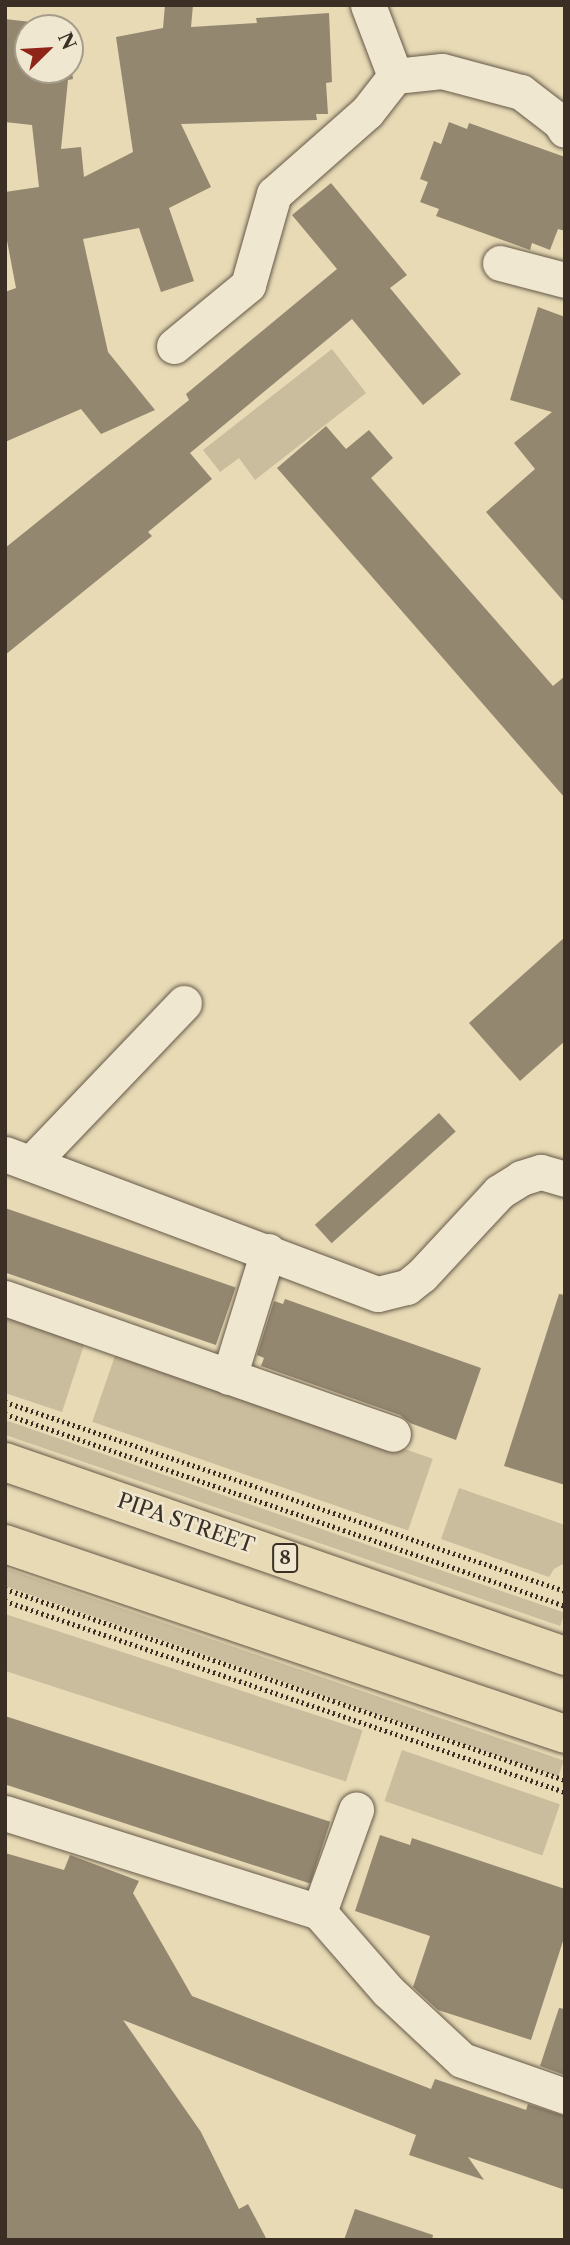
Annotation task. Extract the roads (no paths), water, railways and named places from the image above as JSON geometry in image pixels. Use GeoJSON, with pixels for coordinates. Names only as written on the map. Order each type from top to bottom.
{"type":"FeatureCollection","features":[{"type":"Feature","properties":{"kind":"main road","name":"PIPA STREET"},"geometry":{"type":"LineString","coordinates":[[5,1462],[565,1656]]}},
{"type":"Feature","properties":{"kind":"main road"},"geometry":{"type":"LineString","coordinates":[[5,1544],[565,1734]]}},
{"type":"Feature","properties":{"kind":"street"},"geometry":{"type":"LineString","coordinates":[[368,5],[396,76]]}},
{"type":"Feature","properties":{"kind":"street"},"geometry":{"type":"LineString","coordinates":[[174,346],[247,285],[274,194],[367,113],[396,76],[442,71],[521,92],[559,122],[565,130]]}},
{"type":"Feature","properties":{"kind":"street"},"geometry":{"type":"LineString","coordinates":[[500,262],[565,280]]}},
{"type":"Feature","properties":{"kind":"street"},"geometry":{"type":"LineString","coordinates":[[184,1003],[19,1158],[378,1294],[407,1287],[422,1275],[499,1192],[521,1178],[541,1172],[565,1179]]}},
{"type":"Feature","properties":{"kind":"street"},"geometry":{"type":"LineString","coordinates":[[229,1377],[268,1251]]}},
{"type":"Feature","properties":{"kind":"street"},"geometry":{"type":"LineString","coordinates":[[5,1298],[393,1434]]}},
{"type":"Feature","properties":{"kind":"street"},"geometry":{"type":"LineString","coordinates":[[319,1912],[356,1810]]}},
{"type":"Feature","properties":{"kind":"street"},"geometry":{"type":"LineString","coordinates":[[5,1813],[319,1912],[388,1991],[462,2060],[565,2096]]}}]}
